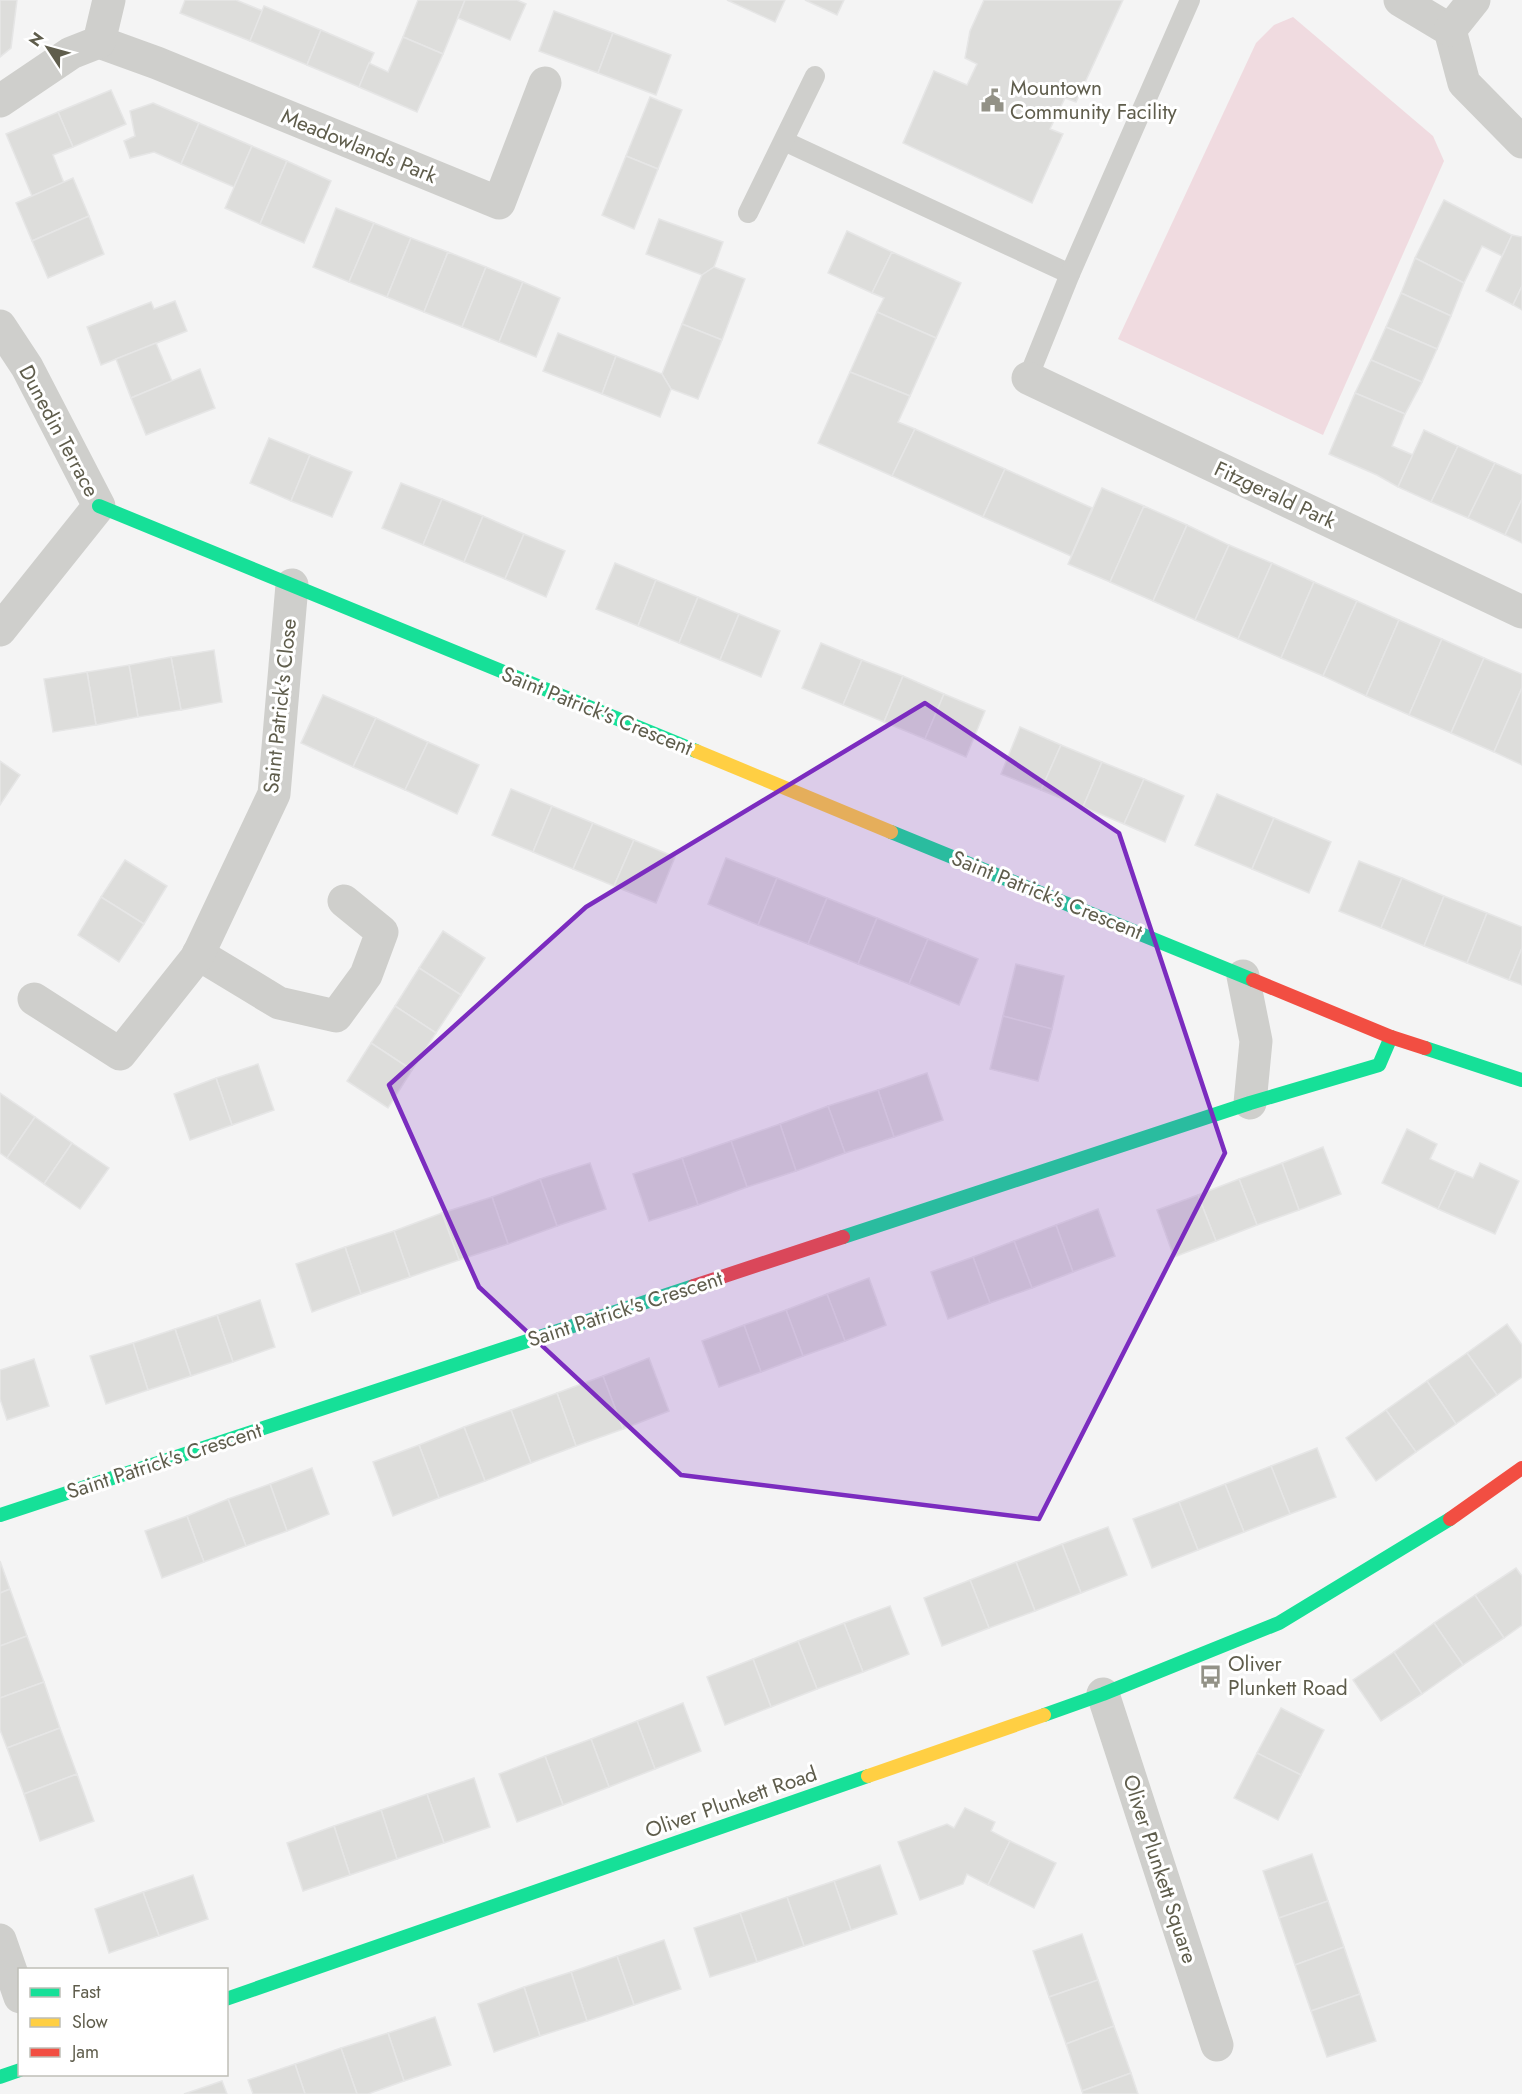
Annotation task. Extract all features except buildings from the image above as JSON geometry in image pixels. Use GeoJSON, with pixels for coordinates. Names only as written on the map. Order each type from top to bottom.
{"type":"FeatureCollection","features":[{"type":"Feature","properties":{"kind":"street"},"geometry":{"type":"LineString","coordinates":[[0,101],[71,53],[99,42],[109,0]]}},
{"type":"Feature","properties":{"kind":"street"},"geometry":{"type":"LineString","coordinates":[[1400,0],[1450,30],[1464,83],[1522,142]]}},
{"type":"Feature","properties":{"kind":"street"},"geometry":{"type":"LineString","coordinates":[[1450,30],[1474,0]]}},
{"type":"Feature","properties":{"kind":"street","name":"Meadowlands Park"},"geometry":{"type":"LineString","coordinates":[[99,42],[157,63],[498,203],[545,83]]}},
{"type":"Feature","properties":{"kind":"street","name":"Dunedin Terrace"},"geometry":{"type":"LineString","coordinates":[[0,326],[27,368],[99,506]]}},
{"type":"Feature","properties":{"kind":"street","name":"Fitzgerald Park"},"geometry":{"type":"LineString","coordinates":[[1028,378],[1522,612]]}},
{"type":"Feature","properties":{"kind":"street"},"geometry":{"type":"LineString","coordinates":[[0,630],[99,506]]}},
{"type":"Feature","properties":{"kind":"street","name":"Saint Patrick's Crescent"},"geometry":{"type":"LineString","coordinates":[[99,506],[1391,1038],[1522,1080]]}},
{"type":"Feature","properties":{"kind":"street","name":"Saint Patrick's Close"},"geometry":{"type":"LineString","coordinates":[[34,999],[120,1054],[198,954],[274,794],[292,585]]}},
{"type":"Feature","properties":{"kind":"street"},"geometry":{"type":"LineString","coordinates":[[198,954],[279,1004],[336,1016],[366,975],[382,932],[344,901]]}},
{"type":"Feature","properties":{"kind":"street"},"geometry":{"type":"LineString","coordinates":[[1243,976],[1256,1041],[1250,1103]]}},
{"type":"Feature","properties":{"kind":"street","name":"Saint Patrick's Crescent"},"geometry":{"type":"LineString","coordinates":[[0,1515],[1250,1103],[1379,1065],[1391,1038]]}},
{"type":"Feature","properties":{"kind":"street","name":"Oliver Plunkett Road"},"geometry":{"type":"LineString","coordinates":[[228,1998],[1103,1694],[1279,1623],[1454,1516],[1522,1468]]}},
{"type":"Feature","properties":{"kind":"street","name":"Oliver Plunkett Square"},"geometry":{"type":"LineString","coordinates":[[1103,1694],[1217,2044]]}},
{"type":"Feature","properties":{"kind":"street"},"geometry":{"type":"LineString","coordinates":[[0,1940],[18,1991]]}},
{"type":"Feature","properties":{"kind":"street"},"geometry":{"type":"LineString","coordinates":[[0,2077],[18,2071]]}},
{"type":"Feature","properties":{"kind":"lane"},"geometry":{"type":"LineString","coordinates":[[1028,378],[1070,274],[1190,0]]}},
{"type":"Feature","properties":{"kind":"lane"},"geometry":{"type":"LineString","coordinates":[[748,213],[815,76]]}},
{"type":"Feature","properties":{"kind":"lane"},"geometry":{"type":"LineString","coordinates":[[784,141],[1070,274]]}},
{"type":"Feature","properties":{"kind":"highlighted area"},"geometry":{"type":"Polygon","coordinates":[[[925,703],[1119,833],[1225,1153],[1039,1519],[681,1475],[479,1287],[389,1085],[586,907],[925,703]]]}},
{"type":"Feature","properties":{"kind":"shaded area"},"geometry":{"type":"Polygon","coordinates":[[[1293,17],[1433,136],[1444,161],[1323,435],[1118,339],[1256,43],[1274,25],[1293,17]]]}},
{"type":"Feature","properties":{"kind":"traffic: fast"},"geometry":{"type":"LineString","coordinates":[[99,506],[696,751]]}},
{"type":"Feature","properties":{"kind":"traffic: fast"},"geometry":{"type":"LineString","coordinates":[[891,832],[1253,980]]}},
{"type":"Feature","properties":{"kind":"traffic: fast"},"geometry":{"type":"LineString","coordinates":[[843,1237],[1250,1103],[1379,1065],[1391,1037]]}},
{"type":"Feature","properties":{"kind":"traffic: fast"},"geometry":{"type":"LineString","coordinates":[[1425,1048],[1522,1080]]}},
{"type":"Feature","properties":{"kind":"traffic: fast"},"geometry":{"type":"LineString","coordinates":[[0,1515],[694,1286]]}},
{"type":"Feature","properties":{"kind":"traffic: fast"},"geometry":{"type":"LineString","coordinates":[[1044,1715],[1103,1694],[1279,1623],[1450,1519]]}},
{"type":"Feature","properties":{"kind":"traffic: fast"},"geometry":{"type":"LineString","coordinates":[[228,1998],[868,1776]]}},
{"type":"Feature","properties":{"kind":"traffic: fast"},"geometry":{"type":"LineString","coordinates":[[0,2077],[18,2071]]}},
{"type":"Feature","properties":{"kind":"traffic: slow"},"geometry":{"type":"LineString","coordinates":[[696,751],[891,832]]}},
{"type":"Feature","properties":{"kind":"traffic: slow"},"geometry":{"type":"LineString","coordinates":[[868,1776],[1044,1715]]}},
{"type":"Feature","properties":{"kind":"traffic: jam"},"geometry":{"type":"LineString","coordinates":[[1253,980],[1391,1037],[1425,1048]]}},
{"type":"Feature","properties":{"kind":"traffic: jam"},"geometry":{"type":"LineString","coordinates":[[694,1286],[843,1237]]}},
{"type":"Feature","properties":{"kind":"traffic: jam"},"geometry":{"type":"LineString","coordinates":[[1450,1519],[1522,1468]]}},
{"type":"Feature","properties":{"kind":"place","name":"Mountown Community Facility"},"geometry":{"type":"Point","coordinates":[992,100]}},
{"type":"Feature","properties":{"kind":"place","name":"Oliver Plunkett Road"},"geometry":{"type":"Point","coordinates":[1210,1676]}}]}
